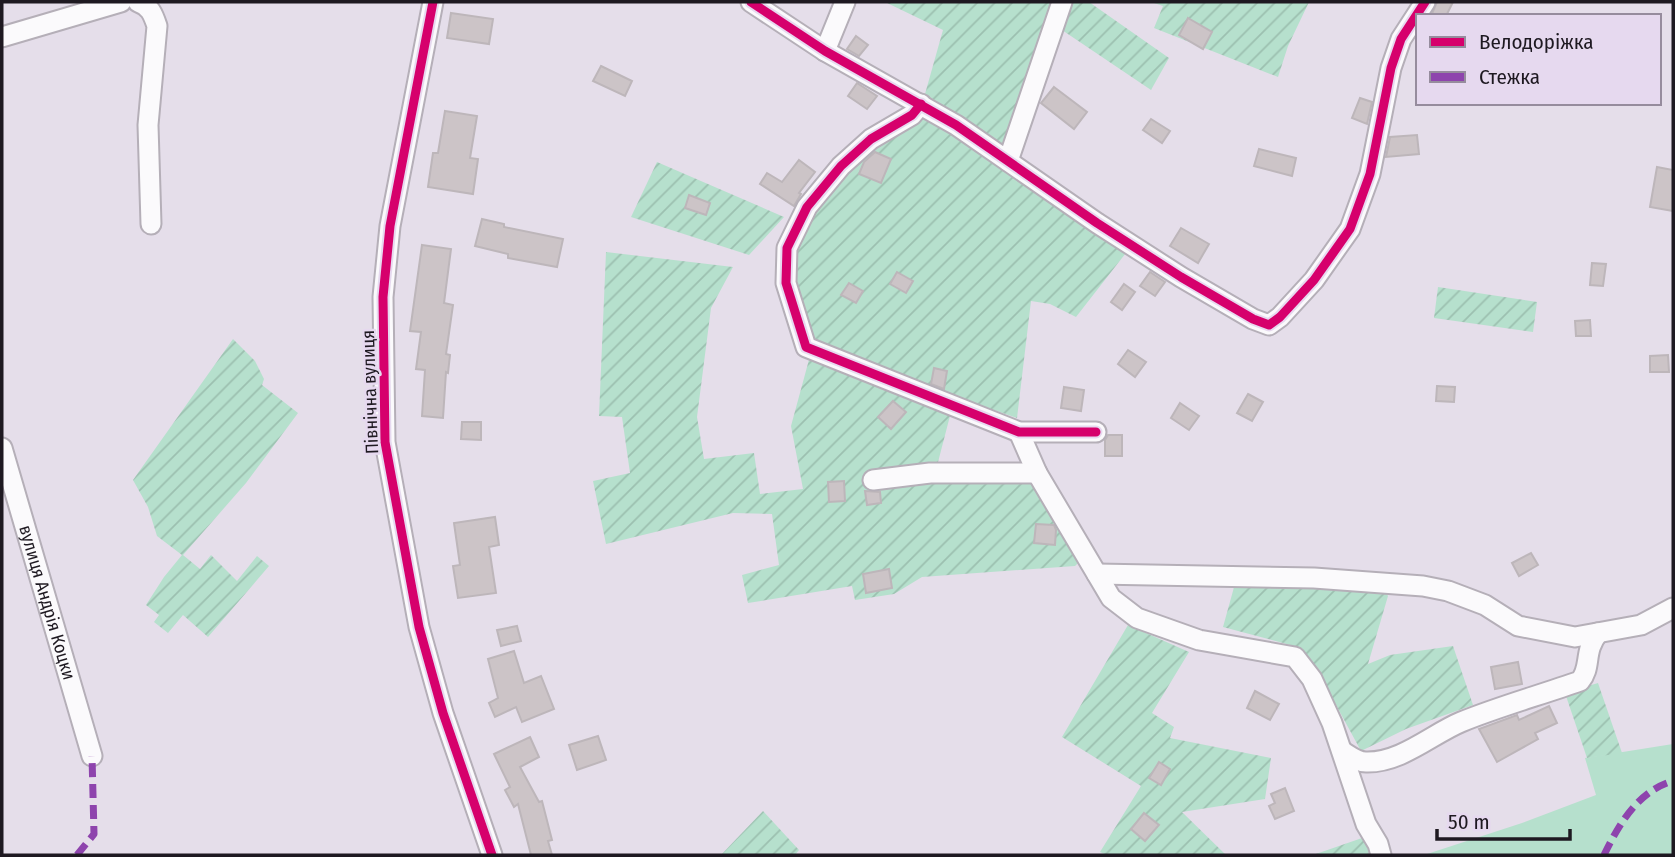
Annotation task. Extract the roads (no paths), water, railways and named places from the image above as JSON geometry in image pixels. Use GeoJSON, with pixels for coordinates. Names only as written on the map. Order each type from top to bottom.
{"type":"FeatureCollection","features":[{"type":"Feature","properties":{"kind":"street"},"geometry":{"type":"LineString","coordinates":[[2,37],[121,2]]}},
{"type":"Feature","properties":{"kind":"street"},"geometry":{"type":"LineString","coordinates":[[138,2],[146,4],[153,13],[157,26],[148,125],[151,224]]}},
{"type":"Feature","properties":{"kind":"street","name":"Північна вулиця"},"geometry":{"type":"LineString","coordinates":[[433,2],[390,226],[383,297],[385,442],[419,628],[443,713],[492,855]]}},
{"type":"Feature","properties":{"kind":"street"},"geometry":{"type":"LineString","coordinates":[[751,2],[825,51],[921,104],[1181,277],[1253,319],[1269,325],[1314,281],[1350,229],[1370,174],[1391,68],[1401,39],[1416,16]]}},
{"type":"Feature","properties":{"kind":"street"},"geometry":{"type":"LineString","coordinates":[[825,51],[845,2]]}},
{"type":"Feature","properties":{"kind":"street"},"geometry":{"type":"LineString","coordinates":[[1008,161],[1062,2]]}},
{"type":"Feature","properties":{"kind":"street"},"geometry":{"type":"LineString","coordinates":[[921,104],[912,115],[871,139],[841,166],[807,207],[786,247],[786,283],[806,347],[1019,432],[1096,432]]}},
{"type":"Feature","properties":{"kind":"street"},"geometry":{"type":"LineString","coordinates":[[1019,432],[1037,473],[1111,598],[1137,618],[1199,640],[1295,657],[1312,679],[1332,723],[1366,824],[1381,855]]}},
{"type":"Feature","properties":{"kind":"street","name":"вулиця Андрія Коцки"},"geometry":{"type":"LineString","coordinates":[[2,448],[92,756]]}},
{"type":"Feature","properties":{"kind":"street"},"geometry":{"type":"LineString","coordinates":[[873,480],[930,473],[1037,473]]}},
{"type":"Feature","properties":{"kind":"street"},"geometry":{"type":"LineString","coordinates":[[1097,574],[1314,578],[1423,586],[1448,591],[1485,605],[1518,626],[1576,637],[1641,625],[1673,608]]}},
{"type":"Feature","properties":{"kind":"street"},"geometry":{"type":"LineString","coordinates":[[1342,751],[1356,760],[1366,762],[1402,753],[1460,722],[1580,681],[1586,674],[1587,651],[1598,633]]}}]}
